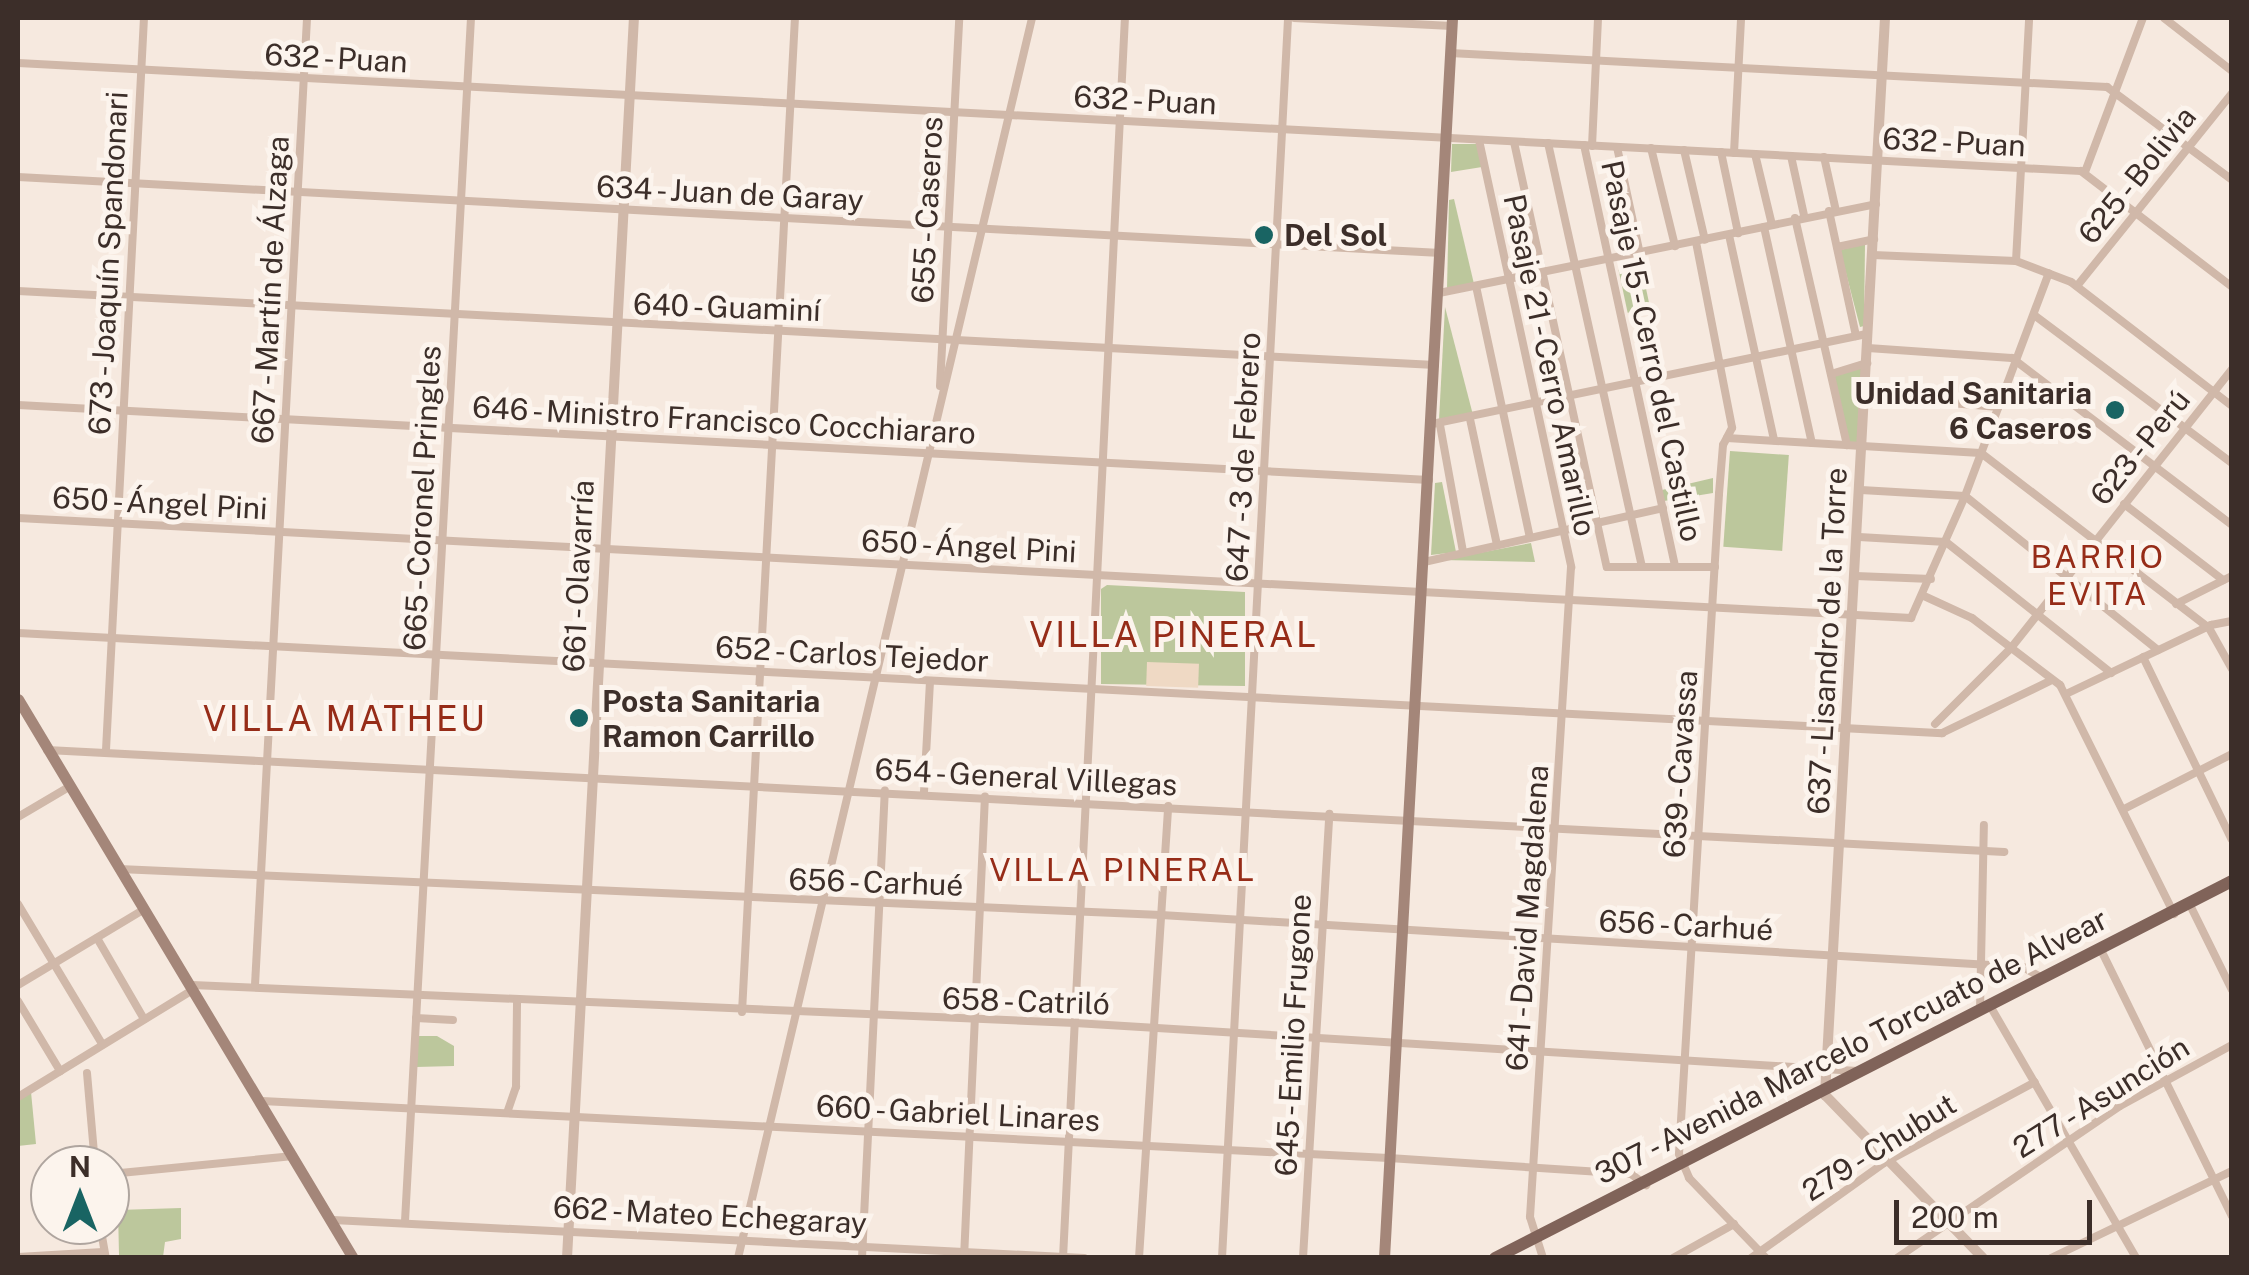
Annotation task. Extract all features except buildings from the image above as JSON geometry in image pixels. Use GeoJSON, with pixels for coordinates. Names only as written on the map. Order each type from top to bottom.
{"type":"FeatureCollection","features":[{"type":"Feature","properties":{"kind":"main road"},"geometry":{"type":"LineString","coordinates":[[1384,1258],[1429,480],[1436,424],[1434,365],[1452,22]]}},
{"type":"Feature","properties":{"kind":"main road"},"geometry":{"type":"LineString","coordinates":[[18,699],[345,1244]]}},
{"type":"Feature","properties":{"kind":"main road","name":"307 - Avenida Marcelo Torcuato de Alvear"},"geometry":{"type":"LineString","coordinates":[[1825,1091],[2232,885]]}},
{"type":"Feature","properties":{"kind":"main road","name":"307 - Avenida Marcelo Torcuato de Alvear"},"geometry":{"type":"LineString","coordinates":[[1511,1258],[1645,1184],[1985,1009]]}},
{"type":"Feature","properties":{"kind":"main road"},"geometry":{"type":"LineString","coordinates":[[244,1075],[278,1132]]}},
{"type":"Feature","properties":{"kind":"main road"},"geometry":{"type":"LineString","coordinates":[[312,1188],[334,1220],[352,1258]]}},
{"type":"Feature","properties":{"kind":"main road","name":"307 - Avenida Marcelo Torcuato de Alvear"},"geometry":{"type":"LineString","coordinates":[[1495,1258],[1537,1247]]}},
{"type":"Feature","properties":{"kind":"street","name":"673 - Joaquín Spandonari"},"geometry":{"type":"LineString","coordinates":[[106,750],[144,18]]}},
{"type":"Feature","properties":{"kind":"street","name":"667 - Martín de Álzaga"},"geometry":{"type":"LineString","coordinates":[[255,985],[307,18]]}},
{"type":"Feature","properties":{"kind":"street","name":"665 - Coronel Pringles"},"geometry":{"type":"LineString","coordinates":[[404,1221],[471,18]]}},
{"type":"Feature","properties":{"kind":"street","name":"661 - Olavarría"},"geometry":{"type":"LineString","coordinates":[[567,1258],[634,18]]}},
{"type":"Feature","properties":{"kind":"street"},"geometry":{"type":"LineString","coordinates":[[742,1012],[796,18]]}},
{"type":"Feature","properties":{"kind":"street","name":"655 - Caseros"},"geometry":{"type":"LineString","coordinates":[[940,405],[959,18]]}},
{"type":"Feature","properties":{"kind":"street"},"geometry":{"type":"LineString","coordinates":[[738,1258],[1032,18]]}},
{"type":"Feature","properties":{"kind":"street"},"geometry":{"type":"LineString","coordinates":[[1063,1257],[1125,18]]}},
{"type":"Feature","properties":{"kind":"street"},"geometry":{"type":"LineString","coordinates":[[1291,18],[1452,22]]}},
{"type":"Feature","properties":{"kind":"street","name":"647 - 3 de Febrero"},"geometry":{"type":"LineString","coordinates":[[1222,1258],[1250,811],[1275,244],[1291,18]]}},
{"type":"Feature","properties":{"kind":"street"},"geometry":{"type":"LineString","coordinates":[[1588,146],[1598,18]]}},
{"type":"Feature","properties":{"kind":"street"},"geometry":{"type":"LineString","coordinates":[[1734,153],[1741,18]]}},
{"type":"Feature","properties":{"kind":"street","name":"637 - Lisandro de la Torre"},"geometry":{"type":"LineString","coordinates":[[1825,1091],[1862,490],[1868,348],[1862,335],[1873,254],[1885,18]]}},
{"type":"Feature","properties":{"kind":"street"},"geometry":{"type":"LineString","coordinates":[[2016,261],[2029,18]]}},
{"type":"Feature","properties":{"kind":"street"},"geometry":{"type":"LineString","coordinates":[[2143,18],[2084,172],[2232,287]]}},
{"type":"Feature","properties":{"kind":"street"},"geometry":{"type":"LineString","coordinates":[[2164,18],[2232,71]]}},
{"type":"Feature","properties":{"kind":"street"},"geometry":{"type":"LineString","coordinates":[[1450,54],[2116,89],[2232,180]]}},
{"type":"Feature","properties":{"kind":"street","name":"632 - Puan"},"geometry":{"type":"LineString","coordinates":[[18,63],[2084,172]]}},
{"type":"Feature","properties":{"kind":"street","name":"625 - Bolivia"},"geometry":{"type":"LineString","coordinates":[[2077,286],[2232,93]]}},
{"type":"Feature","properties":{"kind":"street","name":"Pasaje 21 - Cerro Amarillo"},"geometry":{"type":"LineString","coordinates":[[1479,140],[1562,530],[1569,600]]}},
{"type":"Feature","properties":{"kind":"street"},"geometry":{"type":"LineString","coordinates":[[1514,142],[1608,566],[1715,567]]}},
{"type":"Feature","properties":{"kind":"street"},"geometry":{"type":"LineString","coordinates":[[1548,144],[1642,566]]}},
{"type":"Feature","properties":{"kind":"street","name":"Pasaje 15 - Cerro del Castillo"},"geometry":{"type":"LineString","coordinates":[[1588,146],[1608,260],[1675,566]]}},
{"type":"Feature","properties":{"kind":"street"},"geometry":{"type":"LineString","coordinates":[[1617,147],[1640,254]]}},
{"type":"Feature","properties":{"kind":"street"},"geometry":{"type":"LineString","coordinates":[[1651,148],[1674,246]]}},
{"type":"Feature","properties":{"kind":"street","name":"639 - Cavassa"},"geometry":{"type":"LineString","coordinates":[[1682,1165],[1712,608],[1727,438],[1732,423],[1684,150]]}},
{"type":"Feature","properties":{"kind":"street"},"geometry":{"type":"LineString","coordinates":[[1721,152],[1774,440]]}},
{"type":"Feature","properties":{"kind":"street"},"geometry":{"type":"LineString","coordinates":[[1755,154],[1812,443]]}},
{"type":"Feature","properties":{"kind":"street"},"geometry":{"type":"LineString","coordinates":[[1791,156],[1824,343],[1847,445]]}},
{"type":"Feature","properties":{"kind":"street"},"geometry":{"type":"LineString","coordinates":[[1462,552],[1436,424],[1722,369],[1862,335],[1836,248],[1824,158]]}},
{"type":"Feature","properties":{"kind":"street","name":"634 - Juan de Garay"},"geometry":{"type":"LineString","coordinates":[[18,178],[1441,252]]}},
{"type":"Feature","properties":{"kind":"street"},"geometry":{"type":"LineString","coordinates":[[1439,293],[1734,234],[1800,216],[1876,204]]}},
{"type":"Feature","properties":{"kind":"street"},"geometry":{"type":"LineString","coordinates":[[1836,248],[1874,240]]}},
{"type":"Feature","properties":{"kind":"street"},"geometry":{"type":"LineString","coordinates":[[1873,254],[2016,261],[2049,273],[2077,286],[2232,406]]}},
{"type":"Feature","properties":{"kind":"street","name":"625 - Bolivia"},"geometry":{"type":"LineString","coordinates":[[1916,614],[2049,273]]}},
{"type":"Feature","properties":{"kind":"street"},"geometry":{"type":"LineString","coordinates":[[1476,286],[1530,537]]}},
{"type":"Feature","properties":{"kind":"street","name":"640 - Guaminí"},"geometry":{"type":"LineString","coordinates":[[18,292],[1434,365]]}},
{"type":"Feature","properties":{"kind":"street"},"geometry":{"type":"LineString","coordinates":[[2034,315],[2232,464]]}},
{"type":"Feature","properties":{"kind":"street"},"geometry":{"type":"LineString","coordinates":[[1868,348],[2017,362],[2232,524]]}},
{"type":"Feature","properties":{"kind":"street"},"geometry":{"type":"LineString","coordinates":[[1831,374],[1867,363]]}},
{"type":"Feature","properties":{"kind":"street","name":"623 - Perú"},"geometry":{"type":"LineString","coordinates":[[1936,724],[2010,648],[2232,369]]}},
{"type":"Feature","properties":{"kind":"street"},"geometry":{"type":"LineString","coordinates":[[1866,396],[1999,407]]}},
{"type":"Feature","properties":{"kind":"street","name":"646 - Ministro Francisco Cocchiararo"},"geometry":{"type":"LineString","coordinates":[[18,404],[1429,480]]}},
{"type":"Feature","properties":{"kind":"street"},"geometry":{"type":"LineString","coordinates":[[1470,419],[1497,545]]}},
{"type":"Feature","properties":{"kind":"street"},"geometry":{"type":"LineString","coordinates":[[1727,438],[1981,453],[2206,626],[2232,669]]}},
{"type":"Feature","properties":{"kind":"street"},"geometry":{"type":"LineString","coordinates":[[1862,490],[1965,496],[2158,650]]}},
{"type":"Feature","properties":{"kind":"street"},"geometry":{"type":"LineString","coordinates":[[2124,504],[2227,578],[2176,604]]}},
{"type":"Feature","properties":{"kind":"street"},"geometry":{"type":"LineString","coordinates":[[1424,562],[1663,508]]}},
{"type":"Feature","properties":{"kind":"street","name":"650 - Ángel Pini"},"geometry":{"type":"LineString","coordinates":[[18,518],[1853,616],[1916,614]]}},
{"type":"Feature","properties":{"kind":"street"},"geometry":{"type":"LineString","coordinates":[[1859,536],[1946,542],[2111,672]]}},
{"type":"Feature","properties":{"kind":"street"},"geometry":{"type":"LineString","coordinates":[[1856,576],[1931,580]]}},
{"type":"Feature","properties":{"kind":"street"},"geometry":{"type":"LineString","coordinates":[[1924,596],[1972,618],[2066,694],[2174,914]]}},
{"type":"Feature","properties":{"kind":"street","name":"641 - David Magdalena"},"geometry":{"type":"LineString","coordinates":[[1537,1247],[1533,1168],[1569,600]]}},
{"type":"Feature","properties":{"kind":"street"},"geometry":{"type":"LineString","coordinates":[[2066,694],[2206,626],[2232,621]]}},
{"type":"Feature","properties":{"kind":"street","name":"652 - Carlos Tejedor"},"geometry":{"type":"LineString","coordinates":[[18,633],[1924,733],[1950,732],[2050,681]]}},
{"type":"Feature","properties":{"kind":"street"},"geometry":{"type":"LineString","coordinates":[[2143,657],[2232,840]]}},
{"type":"Feature","properties":{"kind":"street"},"geometry":{"type":"LineString","coordinates":[[924,792],[930,681]]}},
{"type":"Feature","properties":{"kind":"street","name":"654 - General Villegas"},"geometry":{"type":"LineString","coordinates":[[47,750],[924,792],[2004,852]]}},
{"type":"Feature","properties":{"kind":"street"},"geometry":{"type":"LineString","coordinates":[[2124,809],[2232,754]]}},
{"type":"Feature","properties":{"kind":"street"},"geometry":{"type":"LineString","coordinates":[[18,817],[69,787]]}},
{"type":"Feature","properties":{"kind":"street"},"geometry":{"type":"LineString","coordinates":[[862,1258],[886,791]]}},
{"type":"Feature","properties":{"kind":"street"},"geometry":{"type":"LineString","coordinates":[[964,1254],[986,796]]}},
{"type":"Feature","properties":{"kind":"street"},"geometry":{"type":"LineString","coordinates":[[1140,1258],[1168,806]]}},
{"type":"Feature","properties":{"kind":"street","name":"645 - Emilio Frugone"},"geometry":{"type":"LineString","coordinates":[[1303,1258],[1330,814]]}},
{"type":"Feature","properties":{"kind":"street"},"geometry":{"type":"LineString","coordinates":[[1984,826],[1977,964],[1985,1009],[2035,1082],[2136,1258]]}},
{"type":"Feature","properties":{"kind":"street","name":"656 - Carhué"},"geometry":{"type":"LineString","coordinates":[[119,870],[260,872],[822,903],[1162,915],[1977,964],[2028,968],[2043,980]]}},
{"type":"Feature","properties":{"kind":"street"},"geometry":{"type":"LineString","coordinates":[[18,904],[102,1044]]}},
{"type":"Feature","properties":{"kind":"street"},"geometry":{"type":"LineString","coordinates":[[2190,906],[2232,990]]}},
{"type":"Feature","properties":{"kind":"street"},"geometry":{"type":"LineString","coordinates":[[18,985],[143,910]]}},
{"type":"Feature","properties":{"kind":"street"},"geometry":{"type":"LineString","coordinates":[[96,938],[144,1019]]}},
{"type":"Feature","properties":{"kind":"street"},"geometry":{"type":"LineString","coordinates":[[2101,950],[2232,1216]]}},
{"type":"Feature","properties":{"kind":"street","name":"658 - Catriló"},"geometry":{"type":"LineString","coordinates":[[190,989],[255,985],[795,1015],[1075,1024],[1858,1071]]}},
{"type":"Feature","properties":{"kind":"street"},"geometry":{"type":"LineString","coordinates":[[18,1097],[190,989]]}},
{"type":"Feature","properties":{"kind":"street"},"geometry":{"type":"LineString","coordinates":[[507,1113],[516,1087],[517,1000]]}},
{"type":"Feature","properties":{"kind":"street"},"geometry":{"type":"LineString","coordinates":[[18,1001],[60,1070]]}},
{"type":"Feature","properties":{"kind":"street"},"geometry":{"type":"LineString","coordinates":[[416,1018],[453,1020]]}},
{"type":"Feature","properties":{"kind":"street","name":"277 - Asunción"},"geometry":{"type":"LineString","coordinates":[[1896,1258],[2164,1078],[2232,1045]]}},
{"type":"Feature","properties":{"kind":"street"},"geometry":{"type":"LineString","coordinates":[[87,1073],[93,1145]]}},
{"type":"Feature","properties":{"kind":"street","name":"279 - Chubut"},"geometry":{"type":"LineString","coordinates":[[1759,1256],[1884,1163],[2035,1082]]}},
{"type":"Feature","properties":{"kind":"street"},"geometry":{"type":"LineString","coordinates":[[1825,1091],[1884,1163],[1982,1258]]}},
{"type":"Feature","properties":{"kind":"street","name":"660 - Gabriel Linares"},"geometry":{"type":"LineString","coordinates":[[262,1101],[1389,1158],[1631,1174],[1645,1184]]}},
{"type":"Feature","properties":{"kind":"street"},"geometry":{"type":"LineString","coordinates":[[130,1172],[292,1156]]}},
{"type":"Feature","properties":{"kind":"street"},"geometry":{"type":"LineString","coordinates":[[1682,1165],[1759,1256]]}},
{"type":"Feature","properties":{"kind":"street"},"geometry":{"type":"LineString","coordinates":[[2052,1258],[2116,1223],[2232,1171]]}},
{"type":"Feature","properties":{"kind":"street","name":"662 - Mateo Echegaray"},"geometry":{"type":"LineString","coordinates":[[334,1220],[1084,1258]]}},
{"type":"Feature","properties":{"kind":"street"},"geometry":{"type":"LineString","coordinates":[[1673,1258],[1734,1224]]}},
{"type":"Feature","properties":{"kind":"street"},"geometry":{"type":"LineString","coordinates":[[18,1257],[104,1255]]}},
{"type":"Feature","properties":{"kind":"green space"},"geometry":{"type":"Polygon","coordinates":[[[1452,144],[1477,144],[1482,167],[1451,172],[1452,144]]]}},
{"type":"Feature","properties":{"kind":"green space"},"geometry":{"type":"Polygon","coordinates":[[[1454,199],[1474,284],[1447,289],[1449,200],[1454,199]]]}},
{"type":"Feature","properties":{"kind":"green space"},"geometry":{"type":"Polygon","coordinates":[[[1865,244],[1864,326],[1860,327],[1840,250],[1865,244]]]}},
{"type":"Feature","properties":{"kind":"green space"},"geometry":{"type":"Polygon","coordinates":[[[1641,265],[1650,308],[1628,313],[1619,270],[1641,265]]]}},
{"type":"Feature","properties":{"kind":"green space"},"geometry":{"type":"Polygon","coordinates":[[[1445,307],[1473,415],[1439,420],[1445,307]]]}},
{"type":"Feature","properties":{"kind":"green space"},"geometry":{"type":"Polygon","coordinates":[[[1864,366],[1859,443],[1848,442],[1834,375],[1864,366]]]}},
{"type":"Feature","properties":{"kind":"green space"},"geometry":{"type":"Polygon","coordinates":[[[1730,451],[1789,455],[1782,551],[1723,547],[1730,451]]]}},
{"type":"Feature","properties":{"kind":"green space"},"geometry":{"type":"Polygon","coordinates":[[[1713,478],[1713,493],[1664,501],[1662,490],[1713,478]]]}},
{"type":"Feature","properties":{"kind":"green space"},"geometry":{"type":"Polygon","coordinates":[[[1442,482],[1456,552],[1431,555],[1435,483],[1442,482]]]}},
{"type":"Feature","properties":{"kind":"green space"},"geometry":{"type":"Polygon","coordinates":[[[1531,543],[1535,562],[1442,560],[1531,543]]]}},
{"type":"Feature","properties":{"kind":"green space"},"geometry":{"type":"Polygon","coordinates":[[[1107,585],[1245,592],[1245,686],[1101,684],[1101,589],[1107,585]]]}},
{"type":"Feature","properties":{"kind":"green space"},"geometry":{"type":"Polygon","coordinates":[[[417,1036],[437,1036],[454,1046],[454,1066],[416,1067],[417,1036]]]}},
{"type":"Feature","properties":{"kind":"green space"},"geometry":{"type":"Polygon","coordinates":[[[31,1092],[36,1144],[18,1146],[18,1100],[31,1092]]]}},
{"type":"Feature","properties":{"kind":"green space"},"geometry":{"type":"Polygon","coordinates":[[[181,1208],[181,1239],[165,1242],[163,1257],[110,1258],[119,1255],[119,1245],[130,1245],[130,1210],[181,1208]]]}},
{"type":"Feature","properties":{"kind":"shaded area"},"geometry":{"type":"Polygon","coordinates":[[[1147,662],[1199,664],[1198,688],[1146,686],[1147,662]]]}},
{"type":"Feature","properties":{"kind":"place","name":"Del Sol"},"geometry":{"type":"Point","coordinates":[1264,235]}},
{"type":"Feature","properties":{"kind":"place","name":"Unidad Sanitaria 6 Caseros"},"geometry":{"type":"Point","coordinates":[2115,410]}},
{"type":"Feature","properties":{"kind":"place","name":"Posta Sanitaria Ramon Carrillo"},"geometry":{"type":"Point","coordinates":[579,718]}},
{"type":"Feature","properties":{"kind":"district","name":"BARRIO EVITA"},"geometry":{"type":"Point","coordinates":[2098,576]}},
{"type":"Feature","properties":{"kind":"district","name":"VILLA PINERAL"},"geometry":{"type":"Point","coordinates":[1174,635]}},
{"type":"Feature","properties":{"kind":"district","name":"VILLA MATHEU"},"geometry":{"type":"Point","coordinates":[345,719]}},
{"type":"Feature","properties":{"kind":"district","name":"VILLA PINERAL"},"geometry":{"type":"Point","coordinates":[1123,870]}}]}
